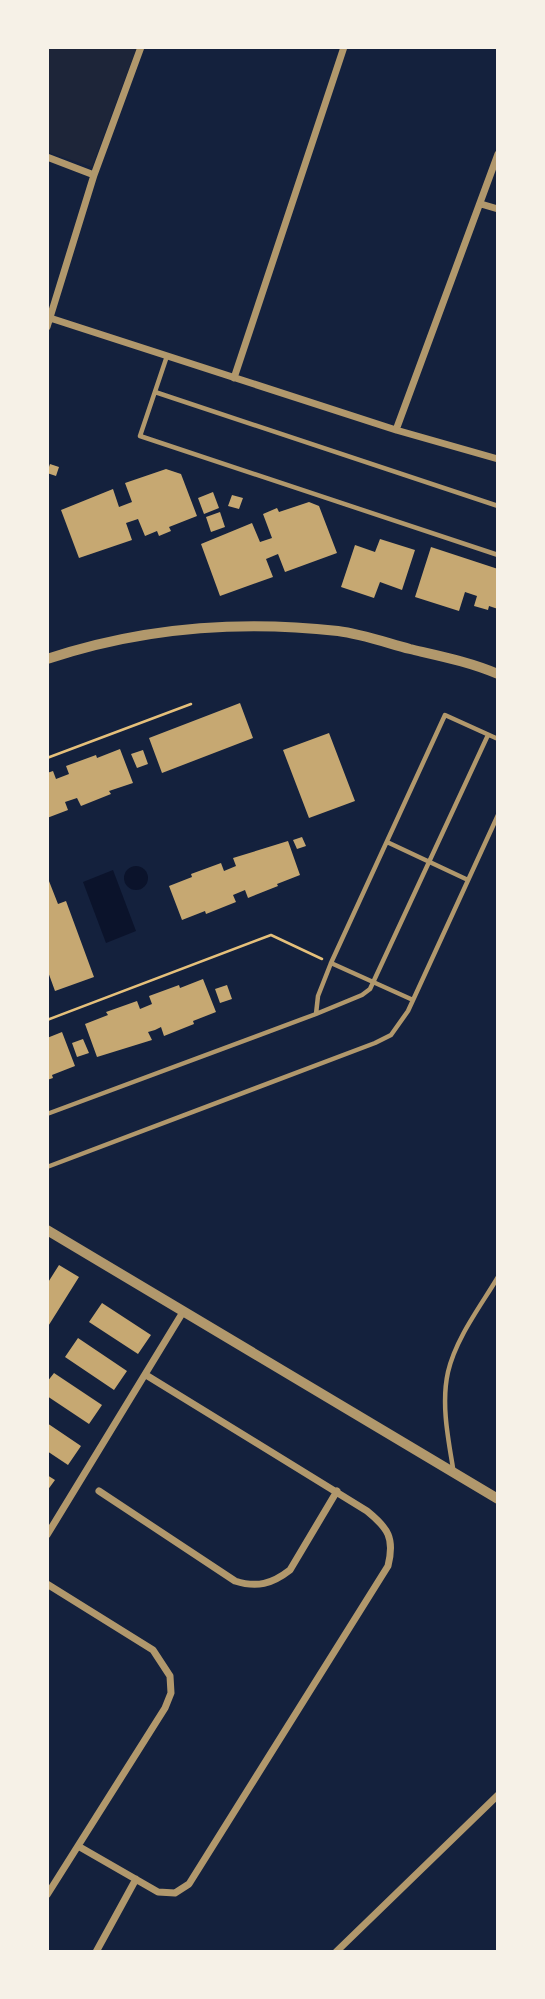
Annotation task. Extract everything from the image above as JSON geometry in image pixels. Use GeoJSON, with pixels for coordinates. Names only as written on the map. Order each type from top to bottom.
{"type":"FeatureCollection","features":[{"type":"Feature","properties":{"kind":"street"},"geometry":{"type":"LineString","coordinates":[[47,327],[94,175],[141,47]]}},
{"type":"Feature","properties":{"kind":"street"},"geometry":{"type":"LineString","coordinates":[[234,378],[344,47]]}},
{"type":"Feature","properties":{"kind":"street"},"geometry":{"type":"LineString","coordinates":[[396,430],[498,154]]}},
{"type":"Feature","properties":{"kind":"street"},"geometry":{"type":"LineString","coordinates":[[47,157],[94,175]]}},
{"type":"Feature","properties":{"kind":"street"},"geometry":{"type":"LineString","coordinates":[[481,204],[498,209]]}},
{"type":"Feature","properties":{"kind":"street"},"geometry":{"type":"LineString","coordinates":[[50,317],[396,430],[498,459]]}},
{"type":"Feature","properties":{"kind":"street"},"geometry":{"type":"LineString","coordinates":[[47,659],[83,647],[165,632],[254,625],[341,632],[475,664],[498,674]]}},
{"type":"Feature","properties":{"kind":"street"},"geometry":{"type":"LineString","coordinates":[[47,1230],[498,1499]]}},
{"type":"Feature","properties":{"kind":"street"},"geometry":{"type":"LineString","coordinates":[[47,1535],[183,1312]]}},
{"type":"Feature","properties":{"kind":"street"},"geometry":{"type":"LineString","coordinates":[[78,1846],[158,1892],[175,1894],[189,1884],[388,1566],[391,1553],[390,1539],[384,1525],[337,1491],[146,1376]]}},
{"type":"Feature","properties":{"kind":"street"},"geometry":{"type":"LineString","coordinates":[[99,1491],[235,1581],[250,1586],[279,1579],[290,1570],[337,1491]]}},
{"type":"Feature","properties":{"kind":"street"},"geometry":{"type":"LineString","coordinates":[[47,1584],[153,1650],[170,1676],[171,1693],[165,1708],[47,1895]]}},
{"type":"Feature","properties":{"kind":"street"},"geometry":{"type":"LineString","coordinates":[[336,1952],[498,1795]]}},
{"type":"Feature","properties":{"kind":"street"},"geometry":{"type":"LineString","coordinates":[[96,1952],[136,1879]]}},
{"type":"Feature","properties":{"kind":"lane"},"geometry":{"type":"LineString","coordinates":[[167,356],[140,436],[498,555]]}},
{"type":"Feature","properties":{"kind":"lane"},"geometry":{"type":"LineString","coordinates":[[155,392],[498,506]]}},
{"type":"Feature","properties":{"kind":"lane"},"geometry":{"type":"LineString","coordinates":[[316,1014],[318,996],[331,963],[445,715],[498,739]]}},
{"type":"Feature","properties":{"kind":"lane"},"geometry":{"type":"LineString","coordinates":[[47,1114],[362,995],[374,983],[488,734]]}},
{"type":"Feature","properties":{"kind":"lane"},"geometry":{"type":"LineString","coordinates":[[47,1167],[384,1039],[397,1027],[413,1000],[498,815]]}},
{"type":"Feature","properties":{"kind":"lane"},"geometry":{"type":"LineString","coordinates":[[387,842],[468,880]]}},
{"type":"Feature","properties":{"kind":"lane"},"geometry":{"type":"LineString","coordinates":[[331,963],[413,1000]]}},
{"type":"Feature","properties":{"kind":"lane"},"geometry":{"type":"LineString","coordinates":[[453,1473],[445,1424],[447,1374],[456,1349],[498,1277]]}},
{"type":"Feature","properties":{"kind":"path"},"geometry":{"type":"LineString","coordinates":[[47,758],[191,704]]}},
{"type":"Feature","properties":{"kind":"path"},"geometry":{"type":"LineString","coordinates":[[47,1020],[271,935],[331,963]]}},
{"type":"Feature","properties":{"kind":"shaded area"},"geometry":{"type":"Polygon","coordinates":[[[47,47],[137,47],[92,167],[47,152],[47,47]]]}},
{"type":"Feature","properties":{"kind":"shaded area"},"geometry":{"type":"Polygon","coordinates":[[[136,866],[147,873],[148,878],[141,889],[136,890],[125,883],[124,878],[131,867],[136,866]]]}},
{"type":"Feature","properties":{"kind":"shaded area"},"geometry":{"type":"Polygon","coordinates":[[[113,870],[136,931],[106,943],[83,882],[113,870]]]}},
{"type":"Feature","properties":{"kind":"building"},"geometry":{"type":"Polygon","coordinates":[[[50,464],[59,467],[56,476],[47,473],[50,464]]]}},
{"type":"Feature","properties":{"kind":"building"},"geometry":{"type":"Polygon","coordinates":[[[166,469],[181,474],[197,516],[169,527],[171,531],[159,536],[157,531],[145,536],[138,519],[126,523],[132,540],[79,558],[61,510],[113,489],[119,507],[132,502],[125,483],[166,469]]]}},
{"type":"Feature","properties":{"kind":"building"},"geometry":{"type":"Polygon","coordinates":[[[213,492],[219,508],[204,514],[198,498],[213,492]]]}},
{"type":"Feature","properties":{"kind":"building"},"geometry":{"type":"Polygon","coordinates":[[[232,495],[243,498],[239,509],[228,506],[232,495]]]}},
{"type":"Feature","properties":{"kind":"building"},"geometry":{"type":"Polygon","coordinates":[[[309,502],[319,506],[337,553],[285,572],[278,554],[266,559],[273,577],[220,596],[201,544],[252,523],[260,542],[272,538],[263,514],[277,508],[279,512],[309,502]]]}},
{"type":"Feature","properties":{"kind":"building"},"geometry":{"type":"Polygon","coordinates":[[[220,512],[225,527],[211,532],[206,517],[220,512]]]}},
{"type":"Feature","properties":{"kind":"building"},"geometry":{"type":"Polygon","coordinates":[[[380,539],[415,550],[402,590],[380,582],[374,598],[341,587],[355,545],[375,552],[380,539]]]}},
{"type":"Feature","properties":{"kind":"building"},"geometry":{"type":"Polygon","coordinates":[[[431,547],[498,569],[498,609],[489,606],[488,610],[474,606],[477,596],[465,592],[459,611],[415,597],[431,547]]]}},
{"type":"Feature","properties":{"kind":"building"},"geometry":{"type":"Polygon","coordinates":[[[240,703],[253,738],[162,773],[149,738],[240,703]]]}},
{"type":"Feature","properties":{"kind":"building"},"geometry":{"type":"Polygon","coordinates":[[[329,733],[355,801],[309,818],[283,750],[329,733]]]}},
{"type":"Feature","properties":{"kind":"building"},"geometry":{"type":"Polygon","coordinates":[[[120,749],[133,783],[109,791],[111,794],[81,806],[77,798],[65,802],[68,810],[47,818],[47,773],[53,771],[56,779],[69,774],[66,766],[120,749]]]}},
{"type":"Feature","properties":{"kind":"building"},"geometry":{"type":"Polygon","coordinates":[[[143,750],[148,764],[137,768],[131,754],[143,750]]]}},
{"type":"Feature","properties":{"kind":"building"},"geometry":{"type":"Polygon","coordinates":[[[302,837],[306,846],[297,849],[293,840],[302,837]]]}},
{"type":"Feature","properties":{"kind":"building"},"geometry":{"type":"Polygon","coordinates":[[[288,841],[300,875],[248,898],[245,890],[233,895],[236,902],[182,920],[169,886],[221,863],[224,871],[236,866],[233,858],[288,841]]]}},
{"type":"Feature","properties":{"kind":"building"},"geometry":{"type":"Polygon","coordinates":[[[47,876],[58,904],[66,901],[94,977],[55,991],[47,969],[47,876]]]}},
{"type":"Feature","properties":{"kind":"building"},"geometry":{"type":"Polygon","coordinates":[[[203,979],[216,1012],[164,1036],[161,1027],[148,1032],[152,1040],[97,1057],[85,1024],[108,1015],[106,1012],[137,1001],[140,1009],[152,1004],[149,996],[203,979]]]}},
{"type":"Feature","properties":{"kind":"building"},"geometry":{"type":"Polygon","coordinates":[[[227,985],[232,999],[220,1003],[215,989],[227,985]]]}},
{"type":"Feature","properties":{"kind":"building"},"geometry":{"type":"Polygon","coordinates":[[[62,1032],[75,1066],[52,1075],[53,1078],[47,1080],[47,1038],[62,1032]]]}},
{"type":"Feature","properties":{"kind":"building"},"geometry":{"type":"Polygon","coordinates":[[[83,1039],[89,1053],[77,1057],[72,1043],[83,1039]]]}},
{"type":"Feature","properties":{"kind":"building"},"geometry":{"type":"Polygon","coordinates":[[[59,1265],[79,1277],[47,1328],[47,1284],[59,1265]]]}},
{"type":"Feature","properties":{"kind":"building"},"geometry":{"type":"Polygon","coordinates":[[[102,1303],[151,1335],[138,1354],[89,1322],[102,1303]]]}},
{"type":"Feature","properties":{"kind":"building"},"geometry":{"type":"Polygon","coordinates":[[[78,1338],[127,1371],[114,1390],[65,1357],[78,1338]]]}},
{"type":"Feature","properties":{"kind":"building"},"geometry":{"type":"Polygon","coordinates":[[[54,1373],[102,1405],[89,1424],[47,1396],[47,1382],[54,1373]]]}},
{"type":"Feature","properties":{"kind":"building"},"geometry":{"type":"Polygon","coordinates":[[[47,1423],[81,1446],[68,1465],[47,1451],[47,1423]]]}},
{"type":"Feature","properties":{"kind":"building"},"geometry":{"type":"Polygon","coordinates":[[[47,1475],[55,1480],[47,1491],[47,1475]]]}}]}
